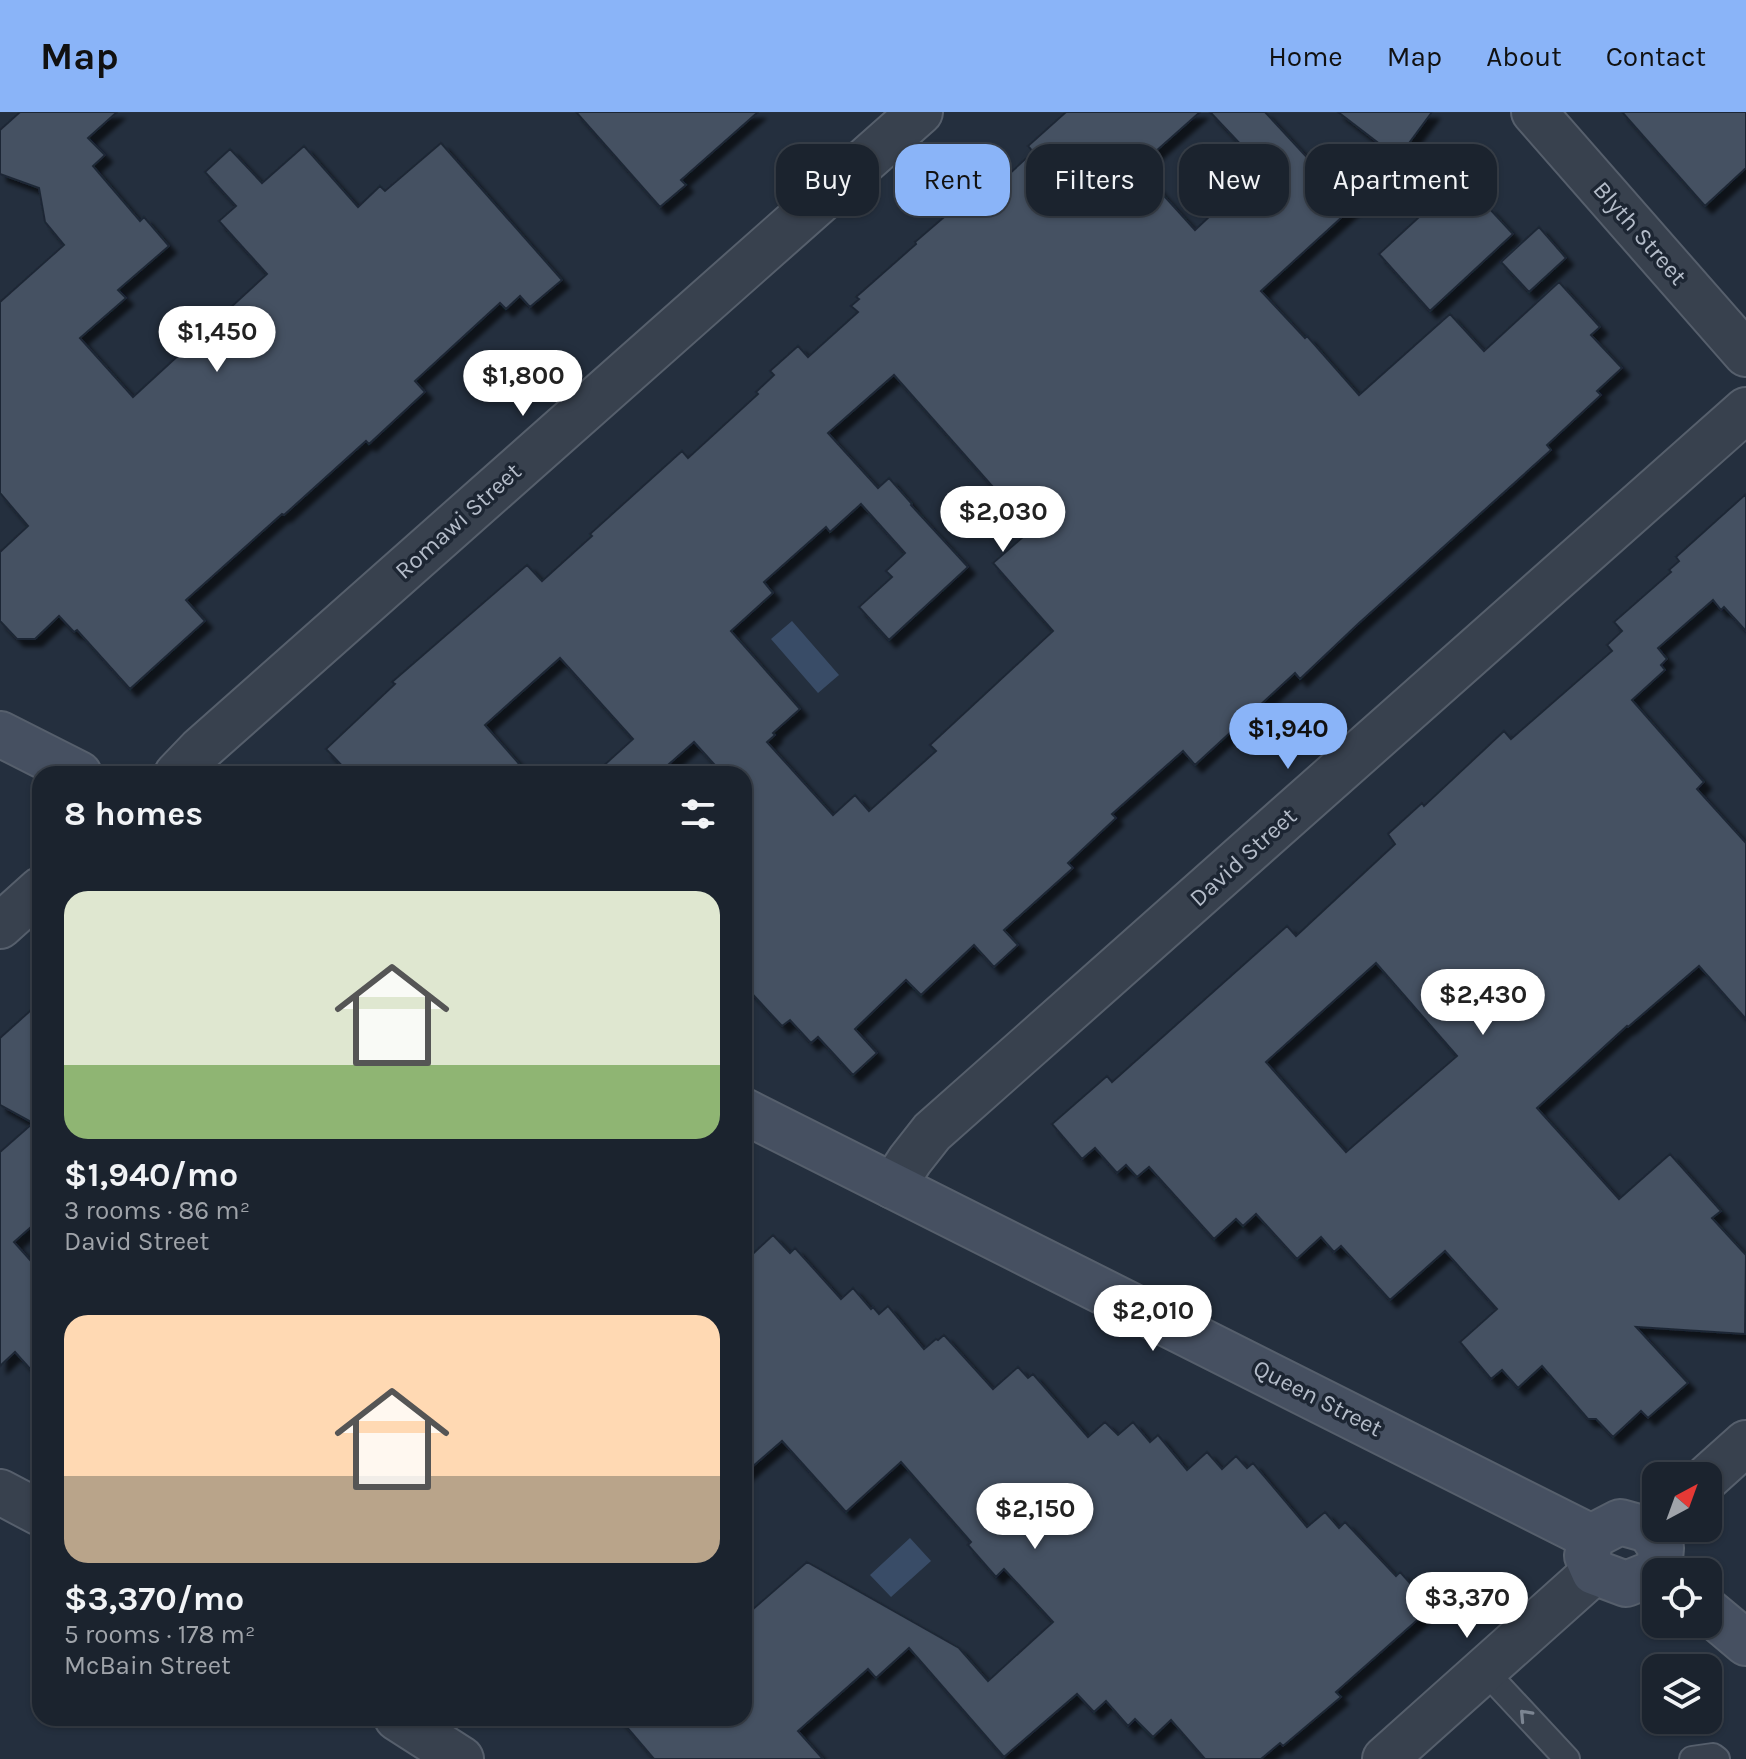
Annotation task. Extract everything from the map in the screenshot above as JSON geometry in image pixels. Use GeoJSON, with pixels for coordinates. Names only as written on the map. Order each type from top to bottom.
{"type":"FeatureCollection","features":[{"type":"Feature","properties":{"kind":"main road"},"geometry":{"type":"LineString","coordinates":[[0,734],[63,766]]}},
{"type":"Feature","properties":{"kind":"main road","name":"Queen Street"},"geometry":{"type":"LineString","coordinates":[[752,1115],[1374,1426],[1593,1554],[1626,1584],[1656,1557]]}},
{"type":"Feature","properties":{"kind":"main road"},"geometry":{"type":"LineString","coordinates":[[1593,1554],[1620,1522],[1656,1557]]}},
{"type":"Feature","properties":{"kind":"main road"},"geometry":{"type":"LineString","coordinates":[[1722,1623],[1746,1643]]}},
{"type":"Feature","properties":{"kind":"street","name":"Romawi Street"},"geometry":{"type":"LineString","coordinates":[[185,766],[920,112]]}},
{"type":"Feature","properties":{"kind":"street","name":"Blyth Street"},"geometry":{"type":"LineString","coordinates":[[1534,112],[1746,354]]}},
{"type":"Feature","properties":{"kind":"street","name":"David Street"},"geometry":{"type":"LineString","coordinates":[[893,1186],[932,1132],[1746,410]]}},
{"type":"Feature","properties":{"kind":"street"},"geometry":{"type":"LineString","coordinates":[[0,926],[32,897]]}},
{"type":"Feature","properties":{"kind":"street"},"geometry":{"type":"LineString","coordinates":[[1722,1464],[1746,1443]]}},
{"type":"Feature","properties":{"kind":"street"},"geometry":{"type":"LineString","coordinates":[[0,1492],[32,1509]]}},
{"type":"Feature","properties":{"kind":"street"},"geometry":{"type":"LineString","coordinates":[[1385,1759],[1484,1670],[1593,1554]]}},
{"type":"Feature","properties":{"kind":"street"},"geometry":{"type":"LineString","coordinates":[[409,1726],[461,1759]]}},
{"type":"Feature","properties":{"kind":"lane"},"geometry":{"type":"LineString","coordinates":[[1484,1670],[1567,1759]]}},
{"type":"Feature","properties":{"kind":"lane"},"geometry":{"type":"LineString","coordinates":[[1692,1759],[1713,1756],[1717,1759]]}},
{"type":"Feature","properties":{"kind":"water"},"geometry":{"type":"Polygon","coordinates":[[[792,621],[839,675],[818,693],[771,639],[792,621]]]}},
{"type":"Feature","properties":{"kind":"water"},"geometry":{"type":"Polygon","coordinates":[[[910,1538],[931,1561],[891,1597],[870,1575],[910,1538]]]}},
{"type":"Feature","properties":{"kind":"building"},"geometry":{"type":"Polygon","coordinates":[[[20,112],[117,112],[88,138],[105,155],[93,166],[140,221],[144,217],[169,246],[118,290],[126,298],[80,338],[133,397],[267,274],[219,221],[236,206],[205,172],[230,149],[262,183],[304,146],[358,207],[380,186],[385,191],[441,143],[562,280],[530,307],[520,296],[506,309],[500,303],[415,381],[425,392],[369,444],[366,441],[186,600],[205,621],[130,689],[77,630],[74,632],[59,616],[35,639],[17,639],[0,621],[0,552],[28,526],[0,493],[0,302],[64,245],[45,222],[39,188],[0,174],[0,130],[20,112]]]}},
{"type":"Feature","properties":{"kind":"building"},"geometry":{"type":"Polygon","coordinates":[[[576,112],[758,112],[681,180],[686,185],[660,207],[576,112]]]}},
{"type":"Feature","properties":{"kind":"building"},"geometry":{"type":"Polygon","coordinates":[[[1066,112],[1200,112],[1163,145],[1030,144],[1066,112]]]}},
{"type":"Feature","properties":{"kind":"building"},"geometry":{"type":"Polygon","coordinates":[[[1210,112],[1265,112],[1305,155],[1305,216],[1343,216],[1261,291],[1305,338],[1307,336],[1359,395],[1450,314],[1484,351],[1559,282],[1600,327],[1591,335],[1622,368],[1597,391],[1601,395],[1547,445],[1551,450],[1300,679],[1295,673],[1195,765],[1183,751],[1112,814],[1116,818],[1068,863],[1073,868],[1004,930],[1018,945],[994,967],[974,945],[921,995],[906,980],[855,1029],[877,1053],[853,1075],[818,1037],[811,1043],[790,1020],[782,1026],[752,994],[752,766],[716,766],[694,742],[667,766],[603,766],[633,739],[560,658],[485,725],[521,766],[342,766],[326,749],[395,684],[392,682],[527,565],[542,581],[682,451],[688,458],[758,394],[756,392],[774,375],[770,371],[798,346],[808,357],[858,312],[851,306],[859,299],[856,297],[943,216],[1010,216],[1010,173],[1026,158],[1026,216],[1163,216],[1163,195],[1179,216],[1195,230],[1210,216],[1289,216],[1289,144],[1240,144],[1210,112]],[[894,375],[828,433],[878,488],[889,478],[968,567],[889,640],[859,607],[892,577],[886,571],[905,553],[861,504],[830,532],[826,527],[764,582],[773,593],[731,631],[800,709],[767,742],[833,815],[855,795],[869,811],[936,751],[930,745],[1053,631],[993,563],[1031,530],[894,375]]]}},
{"type":"Feature","properties":{"kind":"building"},"geometry":{"type":"Polygon","coordinates":[[[1338,112],[1432,112],[1408,144],[1380,144],[1338,112]]]}},
{"type":"Feature","properties":{"kind":"building"},"geometry":{"type":"Polygon","coordinates":[[[1622,112],[1746,112],[1746,168],[1705,206],[1622,112]]]}},
{"type":"Feature","properties":{"kind":"building"},"geometry":{"type":"Polygon","coordinates":[[[1420,216],[1496,216],[1513,234],[1430,311],[1379,254],[1420,216]]]}},
{"type":"Feature","properties":{"kind":"building"},"geometry":{"type":"Polygon","coordinates":[[[1539,227],[1566,258],[1529,292],[1501,262],[1539,227]]]}},
{"type":"Feature","properties":{"kind":"building"},"geometry":{"type":"Polygon","coordinates":[[[1746,494],[1746,631],[1724,607],[1721,610],[1713,600],[1658,648],[1667,659],[1661,665],[1665,670],[1632,700],[1704,782],[1697,789],[1746,843],[1746,1019],[1699,966],[1537,1108],[1619,1199],[1670,1154],[1721,1211],[1712,1218],[1746,1255],[1745,1334],[1636,1327],[1688,1383],[1648,1418],[1641,1411],[1613,1437],[1596,1419],[1588,1419],[1542,1366],[1518,1388],[1502,1370],[1491,1379],[1460,1342],[1497,1309],[1445,1251],[1390,1300],[1341,1246],[1334,1252],[1321,1237],[1297,1259],[1256,1214],[1243,1226],[1236,1219],[1214,1239],[1149,1167],[1137,1177],[1126,1165],[1117,1173],[1095,1148],[1082,1159],[1052,1124],[1107,1076],[1112,1082],[1287,926],[1296,936],[1395,844],[1388,834],[1422,803],[1424,806],[1504,731],[1511,739],[1612,651],[1607,645],[1622,631],[1614,622],[1671,572],[1669,570],[1679,561],[1676,557],[1746,494]],[[1376,963],[1266,1062],[1346,1152],[1457,1056],[1376,963]]]}},
{"type":"Feature","properties":{"kind":"building"},"geometry":{"type":"Polygon","coordinates":[[[32,1009],[32,1122],[0,1105],[0,1038],[32,1009]]]}},
{"type":"Feature","properties":{"kind":"building"},"geometry":{"type":"Polygon","coordinates":[[[32,1124],[32,1226],[14,1242],[32,1262],[32,1371],[15,1352],[0,1366],[0,1152],[32,1124]]]}},
{"type":"Feature","properties":{"kind":"building"},"geometry":{"type":"Polygon","coordinates":[[[773,1235],[790,1253],[795,1248],[841,1299],[853,1288],[879,1314],[888,1306],[924,1349],[944,1335],[993,1389],[1018,1367],[1028,1378],[1033,1374],[1088,1437],[1105,1422],[1118,1435],[1133,1422],[1150,1442],[1158,1435],[1187,1470],[1207,1452],[1222,1469],[1236,1456],[1247,1468],[1253,1463],[1307,1527],[1325,1512],[1339,1528],[1345,1522],[1396,1576],[1400,1572],[1432,1607],[1336,1692],[1341,1697],[1283,1746],[1280,1743],[1261,1759],[1205,1759],[1171,1720],[1153,1737],[1135,1719],[1128,1726],[1106,1701],[1094,1712],[1077,1694],[1004,1757],[909,1648],[876,1678],[868,1669],[798,1731],[823,1759],[654,1759],[626,1726],[752,1726],[752,1610],[807,1562],[959,1648],[988,1681],[1053,1622],[1004,1569],[996,1577],[968,1545],[971,1542],[901,1462],[846,1512],[782,1441],[752,1467],[752,1255],[773,1235]]]}}]}
